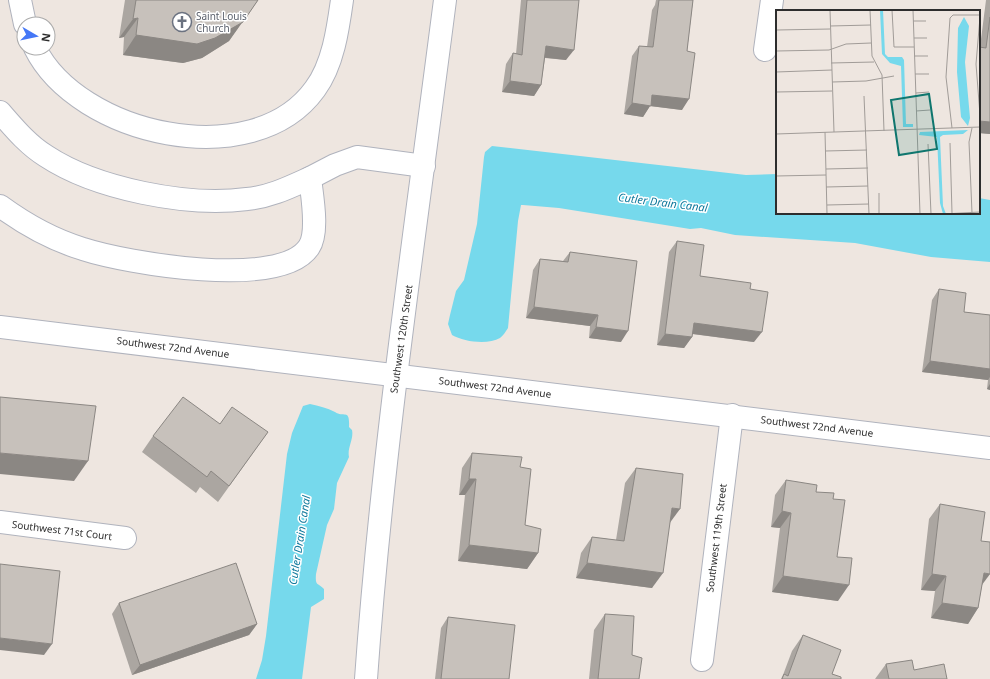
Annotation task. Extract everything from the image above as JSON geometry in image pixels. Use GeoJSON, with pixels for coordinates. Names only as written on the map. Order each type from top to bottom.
{"type":"FeatureCollection","features":[{"type":"Feature","properties":{"kind":"street"},"geometry":{"type":"LineString","coordinates":[[20,0],[23,16]]}},
{"type":"Feature","properties":{"kind":"street"},"geometry":{"type":"LineString","coordinates":[[40,56],[47,66],[64,84],[87,102],[110,116],[135,125],[171,134],[204,137],[235,136],[258,129],[283,118],[300,105],[315,90],[325,73],[335,40],[342,0]]}},
{"type":"Feature","properties":{"kind":"street","name":"Southwest 120th Street"},"geometry":{"type":"LineString","coordinates":[[366,679],[382,492],[396,375],[446,0]]}},
{"type":"Feature","properties":{"kind":"street"},"geometry":{"type":"LineString","coordinates":[[765,50],[772,0]]}},
{"type":"Feature","properties":{"kind":"street"},"geometry":{"type":"LineString","coordinates":[[0,112],[20,134],[45,156],[67,169],[112,186],[193,199],[219,201],[248,200],[269,195],[310,178],[335,165],[357,157],[424,166]]}},
{"type":"Feature","properties":{"kind":"street"},"geometry":{"type":"LineString","coordinates":[[0,206],[32,228],[58,240],[112,257],[187,268],[225,270],[258,269],[279,266],[300,257],[310,247],[314,233],[310,178]]}},
{"type":"Feature","properties":{"kind":"street","name":"Southwest 72nd Avenue"},"geometry":{"type":"LineString","coordinates":[[0,326],[990,448]]}},
{"type":"Feature","properties":{"kind":"street","name":"Southwest 119th Street"},"geometry":{"type":"LineString","coordinates":[[702,660],[732,415]]}},
{"type":"Feature","properties":{"kind":"street","name":"Southwest 71st Court"},"geometry":{"type":"LineString","coordinates":[[0,522],[125,538]]}},
{"type":"Feature","properties":{"kind":"water","name":"Cutler Drain Canal"},"geometry":{"type":"Polygon","coordinates":[[[492,146],[746,175],[776,174],[776,214],[980,214],[980,198],[990,200],[990,262],[931,257],[855,243],[735,235],[701,228],[690,229],[559,208],[521,205],[518,221],[508,328],[501,337],[495,340],[483,342],[469,341],[452,335],[448,324],[456,291],[464,280],[477,224],[485,152],[492,146]]]}},
{"type":"Feature","properties":{"kind":"water","name":"Cutler Drain Canal"},"geometry":{"type":"Polygon","coordinates":[[[310,404],[326,408],[338,414],[347,415],[349,427],[352,430],[349,457],[337,483],[334,509],[327,525],[316,574],[317,584],[324,589],[324,599],[311,607],[302,679],[256,679],[262,660],[266,636],[287,454],[292,433],[303,406],[310,404]]]}},
{"type":"Feature","properties":{"kind":"building","name":"Saint Louis Church"},"geometry":{"type":"Polygon","coordinates":[[[136,0],[258,0],[243,22],[215,38],[197,44],[136,35],[138,18],[133,19],[136,0]]]}},
{"type":"Feature","properties":{"kind":"building"},"geometry":{"type":"Polygon","coordinates":[[[527,0],[579,0],[574,50],[546,46],[541,85],[510,81],[513,53],[522,55],[527,0]]]}},
{"type":"Feature","properties":{"kind":"building"},"geometry":{"type":"Polygon","coordinates":[[[659,0],[693,0],[687,51],[695,53],[689,99],[652,95],[651,106],[632,103],[639,46],[653,47],[659,0]]]}},
{"type":"Feature","properties":{"kind":"building"},"geometry":{"type":"Polygon","coordinates":[[[990,17],[990,122],[980,121],[980,47],[986,48],[990,17]]]}},
{"type":"Feature","properties":{"kind":"building"},"geometry":{"type":"Polygon","coordinates":[[[677,241],[704,245],[700,276],[751,283],[750,289],[768,292],[762,332],[694,323],[692,337],[665,334],[677,241]]]}},
{"type":"Feature","properties":{"kind":"building"},"geometry":{"type":"Polygon","coordinates":[[[570,252],[637,261],[628,331],[596,327],[598,315],[534,307],[540,259],[568,262],[570,252]]]}},
{"type":"Feature","properties":{"kind":"building"},"geometry":{"type":"Polygon","coordinates":[[[939,289],[966,293],[964,312],[990,315],[990,369],[930,361],[939,289]]]}},
{"type":"Feature","properties":{"kind":"building"},"geometry":{"type":"Polygon","coordinates":[[[0,397],[96,406],[88,461],[0,453],[0,397]]]}},
{"type":"Feature","properties":{"kind":"building"},"geometry":{"type":"Polygon","coordinates":[[[183,397],[220,424],[232,407],[268,432],[229,486],[211,471],[207,477],[153,436],[183,397]]]}},
{"type":"Feature","properties":{"kind":"building"},"geometry":{"type":"Polygon","coordinates":[[[472,453],[522,457],[520,467],[531,469],[525,525],[541,529],[538,553],[469,545],[476,479],[469,479],[472,453]]]}},
{"type":"Feature","properties":{"kind":"building"},"geometry":{"type":"Polygon","coordinates":[[[636,468],[683,474],[680,509],[672,508],[663,573],[587,563],[592,537],[624,541],[636,468]]]}},
{"type":"Feature","properties":{"kind":"building"},"geometry":{"type":"Polygon","coordinates":[[[786,480],[817,485],[816,492],[834,493],[833,499],[845,500],[837,557],[852,558],[849,585],[783,576],[791,513],[782,511],[786,480]]]}},
{"type":"Feature","properties":{"kind":"building"},"geometry":{"type":"Polygon","coordinates":[[[940,504],[985,512],[981,541],[990,542],[990,574],[984,573],[978,608],[942,603],[946,576],[932,574],[940,504]]]}},
{"type":"Feature","properties":{"kind":"building"},"geometry":{"type":"Polygon","coordinates":[[[236,563],[257,624],[140,665],[119,603],[236,563]]]}},
{"type":"Feature","properties":{"kind":"building"},"geometry":{"type":"Polygon","coordinates":[[[0,564],[60,571],[52,644],[0,638],[0,564]]]}},
{"type":"Feature","properties":{"kind":"building"},"geometry":{"type":"Polygon","coordinates":[[[605,614],[634,616],[632,655],[642,658],[639,679],[598,679],[605,614]]]}},
{"type":"Feature","properties":{"kind":"building"},"geometry":{"type":"Polygon","coordinates":[[[448,617],[515,625],[509,679],[441,679],[448,617]]]}},
{"type":"Feature","properties":{"kind":"building"},"geometry":{"type":"Polygon","coordinates":[[[803,635],[841,650],[832,674],[841,677],[841,679],[782,679],[784,674],[788,676],[803,635]]]}},
{"type":"Feature","properties":{"kind":"building"},"geometry":{"type":"Polygon","coordinates":[[[912,660],[914,670],[944,664],[947,679],[889,679],[886,664],[912,660]]]}},
{"type":"Feature","properties":{"kind":"place","name":"Saint Louis Church"},"geometry":{"type":"Point","coordinates":[182,22]}}]}
